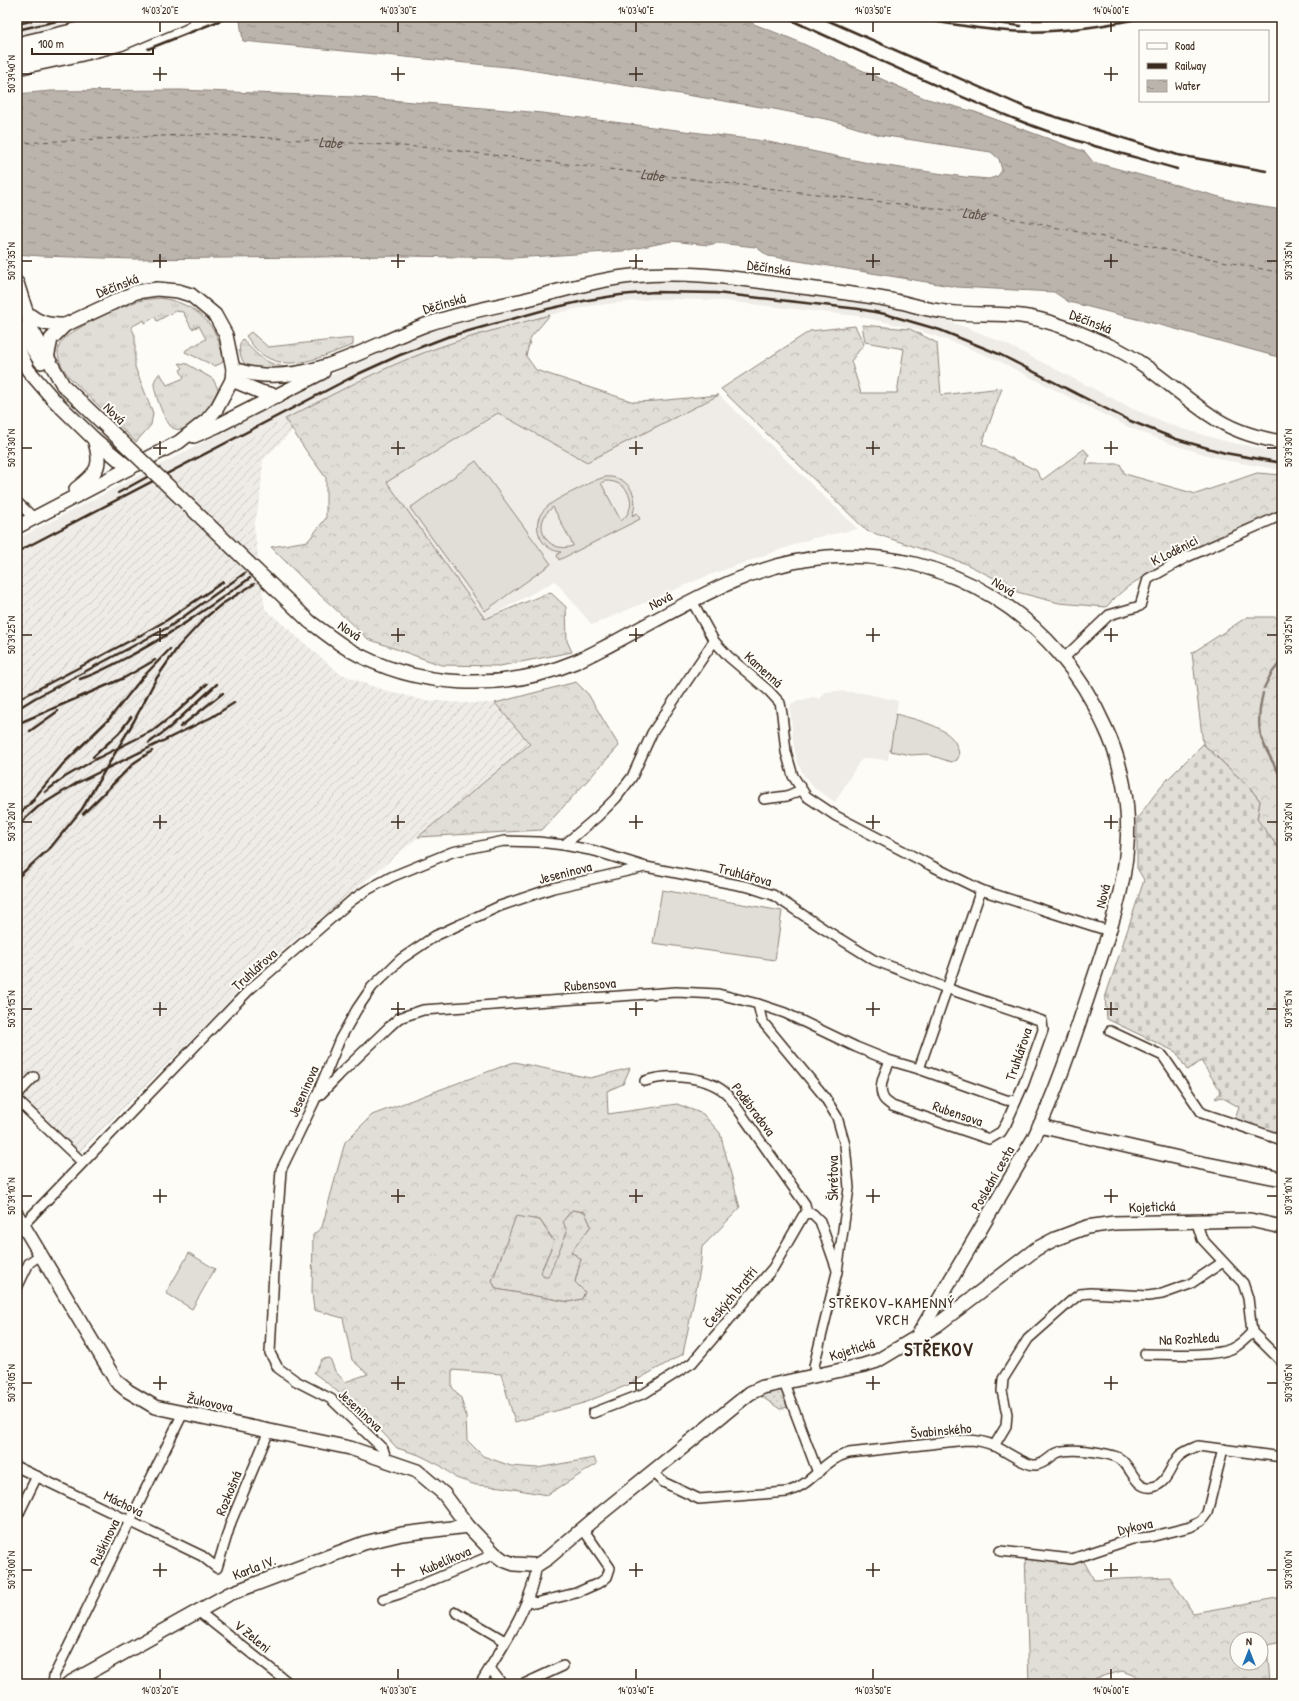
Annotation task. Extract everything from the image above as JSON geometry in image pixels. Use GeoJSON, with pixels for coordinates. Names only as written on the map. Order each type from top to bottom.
{"type":"FeatureCollection","features":[{"type":"Feature","properties":{"kind":"main road"},"geometry":{"type":"LineString","coordinates":[[17,67],[120,43],[182,17]]}},
{"type":"Feature","properties":{"kind":"main road"},"geometry":{"type":"LineString","coordinates":[[17,44],[72,32],[120,24]]}},
{"type":"Feature","properties":{"kind":"street"},"geometry":{"type":"LineString","coordinates":[[17,56],[33,53],[120,24],[151,17]]}},
{"type":"Feature","properties":{"kind":"street"},"geometry":{"type":"LineString","coordinates":[[120,24],[161,17]]}},
{"type":"Feature","properties":{"kind":"street","name":"Děčínská"},"geometry":{"type":"LineString","coordinates":[[47,358],[51,339],[64,325],[136,292],[158,289],[178,291],[191,296],[215,315],[226,335],[232,374],[282,375],[314,369],[347,358],[429,324],[554,292],[630,276],[703,274],[871,297],[940,312],[1007,314],[1044,321],[1124,353],[1212,417],[1234,429],[1282,442]]}},
{"type":"Feature","properties":{"kind":"street","name":"Nová"},"geometry":{"type":"LineString","coordinates":[[17,283],[32,330],[63,385]]}},
{"type":"Feature","properties":{"kind":"street"},"geometry":{"type":"LineString","coordinates":[[26,312],[35,320],[50,325],[64,325]]}},
{"type":"Feature","properties":{"kind":"street","name":"Nová"},"geometry":{"type":"LineString","coordinates":[[17,325],[39,360],[63,385],[310,622],[346,648],[391,669],[443,681],[475,683],[508,680],[543,673],[574,662],[746,575],[793,562],[828,557],[844,556],[894,560],[948,574],[984,592],[1026,621],[1046,638],[1079,678],[1096,707],[1115,751],[1124,786],[1128,823],[1125,865],[1121,888],[1109,931],[1078,1026]]}},
{"type":"Feature","properties":{"kind":"street"},"geometry":{"type":"LineString","coordinates":[[17,347],[28,370],[53,399],[94,439],[129,468]]}},
{"type":"Feature","properties":{"kind":"street"},"geometry":{"type":"LineString","coordinates":[[17,527],[179,442],[217,426],[278,396],[347,358]]}},
{"type":"Feature","properties":{"kind":"street"},"geometry":{"type":"LineString","coordinates":[[179,442],[207,420],[217,408],[232,374],[261,392],[278,396]]}},
{"type":"Feature","properties":{"kind":"street"},"geometry":{"type":"LineString","coordinates":[[39,516],[93,476],[99,463],[98,449],[94,439]]}},
{"type":"Feature","properties":{"kind":"street"},"geometry":{"type":"LineString","coordinates":[[17,502],[39,516]]}},
{"type":"Feature","properties":{"kind":"street","name":"K Loděnici"},"geometry":{"type":"LineString","coordinates":[[1064,658],[1109,615],[1140,606],[1148,579],[1186,558],[1282,515]]}},
{"type":"Feature","properties":{"kind":"street","name":"Kamenná"},"geometry":{"type":"LineString","coordinates":[[692,601],[714,641],[729,657],[769,691],[780,703],[786,752],[792,776],[806,796],[836,816],[981,890]]}},
{"type":"Feature","properties":{"kind":"street"},"geometry":{"type":"LineString","coordinates":[[564,845],[597,817],[616,798],[632,777],[652,734],[714,641]]}},
{"type":"Feature","properties":{"kind":"street"},"geometry":{"type":"LineString","coordinates":[[764,799],[787,796],[801,790]]}},
{"type":"Feature","properties":{"kind":"street","name":"Truhlářova"},"geometry":{"type":"LineString","coordinates":[[20,1220],[82,1162],[249,990],[351,901],[392,876],[452,852],[504,841],[538,842],[595,851],[646,867],[749,887],[773,895],[874,960],[946,988],[1042,1021],[1043,1030],[1016,1101]]}},
{"type":"Feature","properties":{"kind":"street","name":"Jeseninova"},"geometry":{"type":"LineString","coordinates":[[387,1461],[383,1449],[331,1399],[296,1381],[278,1368],[270,1353],[281,1170],[314,1102],[340,1040],[357,1009],[372,987],[401,959],[434,936],[500,906],[553,888],[646,867]]}},
{"type":"Feature","properties":{"kind":"street"},"geometry":{"type":"LineString","coordinates":[[919,1069],[981,890]]}},
{"type":"Feature","properties":{"kind":"street","name":"Nová"},"geometry":{"type":"LineString","coordinates":[[981,890],[1109,931]]}},
{"type":"Feature","properties":{"kind":"street","name":"Rubensova"},"geometry":{"type":"LineString","coordinates":[[314,1102],[389,1026],[399,1018],[423,1010],[676,992],[718,994],[758,1004],[785,1013],[856,1047],[890,1061],[919,1069],[1006,1100],[1016,1101],[1001,1132],[989,1139],[892,1106],[884,1099],[881,1087],[890,1061]]}},
{"type":"Feature","properties":{"kind":"street","name":"Škrétova"},"geometry":{"type":"LineString","coordinates":[[758,1004],[762,1021],[824,1096],[837,1117],[845,1145],[849,1188],[837,1272],[814,1366],[815,1376]]}},
{"type":"Feature","properties":{"kind":"street","name":"Poslední cesta"},"geometry":{"type":"LineString","coordinates":[[917,1337],[1039,1126],[1078,1026]]}},
{"type":"Feature","properties":{"kind":"street"},"geometry":{"type":"LineString","coordinates":[[1110,1031],[1163,1056],[1202,1113],[1282,1140]]}},
{"type":"Feature","properties":{"kind":"street"},"geometry":{"type":"LineString","coordinates":[[17,1095],[34,1077]]}},
{"type":"Feature","properties":{"kind":"street","name":"Poděbradova"},"geometry":{"type":"LineString","coordinates":[[645,1082],[657,1078],[699,1079],[722,1088],[805,1204],[807,1212]]}},
{"type":"Feature","properties":{"kind":"street"},"geometry":{"type":"LineString","coordinates":[[17,1100],[82,1162]]}},
{"type":"Feature","properties":{"kind":"street"},"geometry":{"type":"LineString","coordinates":[[1039,1126],[1192,1161],[1282,1179]]}},
{"type":"Feature","properties":{"kind":"street"},"geometry":{"type":"LineString","coordinates":[[807,1212],[813,1214],[820,1221],[837,1272]]}},
{"type":"Feature","properties":{"kind":"street","name":"Českých bratří"},"geometry":{"type":"LineString","coordinates":[[593,1413],[645,1393],[692,1363],[773,1268],[802,1216],[807,1212]]}},
{"type":"Feature","properties":{"kind":"street","name":"Žukovova"},"geometry":{"type":"LineString","coordinates":[[20,1220],[116,1381],[128,1391],[155,1407],[350,1448],[417,1471],[444,1494],[468,1526],[495,1554],[503,1560],[514,1564],[537,1565]]}},
{"type":"Feature","properties":{"kind":"street"},"geometry":{"type":"LineString","coordinates":[[1196,1220],[1202,1239],[1243,1283],[1248,1298],[1252,1332],[1282,1362]]}},
{"type":"Feature","properties":{"kind":"street","name":"Kojetická"},"geometry":{"type":"LineString","coordinates":[[537,1565],[548,1558],[750,1393],[763,1387],[877,1361],[937,1325],[1036,1249],[1055,1238],[1087,1228],[1114,1223],[1250,1220],[1282,1227]]}},
{"type":"Feature","properties":{"kind":"street"},"geometry":{"type":"LineString","coordinates":[[17,1288],[29,1263],[40,1255]]}},
{"type":"Feature","properties":{"kind":"street"},"geometry":{"type":"LineString","coordinates":[[994,1446],[1006,1426],[1007,1414],[1002,1391],[1003,1379],[1028,1339],[1071,1301],[1080,1294],[1090,1293],[1148,1296],[1162,1294],[1190,1284],[1223,1262]]}},
{"type":"Feature","properties":{"kind":"street","name":"Na Rozhledu"},"geometry":{"type":"LineString","coordinates":[[1145,1354],[1216,1353],[1230,1349],[1242,1342],[1252,1332]]}},
{"type":"Feature","properties":{"kind":"street"},"geometry":{"type":"LineString","coordinates":[[784,1383],[818,1473]]}},
{"type":"Feature","properties":{"kind":"street","name":"Puškinova"},"geometry":{"type":"LineString","coordinates":[[53,1684],[54,1676],[183,1413]]}},
{"type":"Feature","properties":{"kind":"street","name":"Rozkošná"},"geometry":{"type":"LineString","coordinates":[[217,1568],[231,1522],[269,1431]]}},
{"type":"Feature","properties":{"kind":"street","name":"Švabinského"},"geometry":{"type":"LineString","coordinates":[[652,1472],[662,1482],[699,1499],[786,1492],[798,1489],[828,1463],[839,1456],[849,1453],[966,1440],[978,1440],[994,1446],[1027,1463],[1036,1465],[1046,1461],[1056,1453],[1065,1450],[1116,1456],[1124,1460],[1133,1475],[1141,1484],[1151,1488],[1161,1484],[1178,1457],[1198,1446],[1282,1457]]}},
{"type":"Feature","properties":{"kind":"street","name":"Dykova"},"geometry":{"type":"LineString","coordinates":[[1000,1551],[1072,1558],[1132,1539],[1150,1537],[1190,1527],[1201,1521],[1207,1513],[1223,1449]]}},
{"type":"Feature","properties":{"kind":"street","name":"Máchova"},"geometry":{"type":"LineString","coordinates":[[17,1467],[202,1556],[217,1568]]}},
{"type":"Feature","properties":{"kind":"street"},"geometry":{"type":"LineString","coordinates":[[17,1517],[37,1476]]}},
{"type":"Feature","properties":{"kind":"street","name":"Karla IV."},"geometry":{"type":"LineString","coordinates":[[68,1684],[229,1594],[364,1543],[402,1534],[468,1526]]}},
{"type":"Feature","properties":{"kind":"street"},"geometry":{"type":"LineString","coordinates":[[528,1600],[534,1603],[576,1593],[601,1582],[607,1577],[610,1568],[583,1529]]}},
{"type":"Feature","properties":{"kind":"street","name":"Kubelíkova"},"geometry":{"type":"LineString","coordinates":[[383,1599],[399,1594],[495,1554]]}},
{"type":"Feature","properties":{"kind":"street"},"geometry":{"type":"LineString","coordinates":[[480,1684],[528,1600],[535,1582],[537,1565]]}},
{"type":"Feature","properties":{"kind":"street","name":"V Zeleni"},"geometry":{"type":"LineString","coordinates":[[198,1611],[290,1684]]}},
{"type":"Feature","properties":{"kind":"street"},"geometry":{"type":"LineString","coordinates":[[456,1612],[505,1641]]}},
{"type":"Feature","properties":{"kind":"street"},"geometry":{"type":"LineString","coordinates":[[524,1684],[563,1666]]}},
{"type":"Feature","properties":{"kind":"street"},"geometry":{"type":"LineString","coordinates":[[490,1668],[502,1684]]}},
{"type":"Feature","properties":{"kind":"shaded area"},"geometry":{"type":"Polygon","coordinates":[[[17,17],[101,17],[40,33],[17,37],[17,17]]]}},
{"type":"Feature","properties":{"kind":"shaded area"},"geometry":{"type":"Polygon","coordinates":[[[653,281],[717,282],[860,298],[917,311],[968,328],[1004,343],[1133,409],[1179,428],[1228,442],[1282,452],[1282,470],[1224,460],[1174,445],[1126,426],[997,360],[961,345],[912,328],[857,316],[716,300],[654,299],[589,306],[550,315],[449,344],[403,361],[361,380],[17,560],[17,539],[353,364],[396,344],[443,326],[545,297],[619,284],[653,281]]]}},
{"type":"Feature","properties":{"kind":"shaded area"},"geometry":{"type":"Polygon","coordinates":[[[719,395],[858,529],[813,538],[707,576],[592,625],[555,581],[485,619],[386,482],[499,413],[587,462],[719,395]]]}},
{"type":"Feature","properties":{"kind":"shaded area"},"geometry":{"type":"Polygon","coordinates":[[[285,419],[293,430],[263,460],[260,499],[254,526],[265,609],[339,673],[374,687],[422,700],[464,703],[495,703],[530,744],[261,968],[79,1153],[22,1099],[17,1104],[17,560],[285,419]]]}},
{"type":"Feature","properties":{"kind":"shaded area"},"geometry":{"type":"Polygon","coordinates":[[[836,691],[864,693],[898,701],[888,760],[865,758],[859,762],[835,802],[814,788],[803,774],[797,761],[793,741],[790,707],[792,703],[813,697],[820,699],[825,692],[836,691]]]}},
{"type":"Feature","properties":{"kind":"green space"},"geometry":{"type":"Polygon","coordinates":[[[160,298],[184,305],[203,317],[211,326],[216,336],[221,347],[223,360],[222,363],[215,366],[185,352],[206,339],[199,326],[192,329],[183,312],[175,311],[157,321],[155,317],[145,323],[144,320],[131,327],[135,335],[135,367],[153,413],[151,425],[136,442],[70,378],[60,362],[58,349],[65,338],[96,319],[138,301],[160,298]]]}},
{"type":"Feature","properties":{"kind":"green space"},"geometry":{"type":"Polygon","coordinates":[[[550,315],[531,337],[526,356],[536,370],[634,402],[719,395],[587,462],[498,413],[387,482],[485,619],[550,592],[566,607],[567,641],[572,652],[500,666],[441,665],[368,639],[307,583],[271,547],[308,541],[326,518],[326,478],[285,419],[355,383],[408,359],[472,337],[550,315]]]}},
{"type":"Feature","properties":{"kind":"green space"},"geometry":{"type":"Polygon","coordinates":[[[862,325],[910,329],[937,343],[941,395],[1002,388],[982,444],[1036,470],[1042,480],[1084,449],[1089,455],[1086,464],[1120,464],[1125,474],[1196,494],[1257,473],[1282,475],[1282,513],[1155,574],[1140,579],[1117,596],[1106,607],[1059,603],[1017,592],[964,563],[867,531],[721,389],[810,331],[855,326],[864,344],[851,361],[861,393],[897,393],[904,349],[865,342],[862,325]]]}},
{"type":"Feature","properties":{"kind":"green space"},"geometry":{"type":"Polygon","coordinates":[[[251,332],[268,347],[353,338],[353,345],[306,361],[294,363],[282,362],[270,359],[259,352],[246,336],[251,332]]]}},
{"type":"Feature","properties":{"kind":"green space"},"geometry":{"type":"Polygon","coordinates":[[[243,339],[255,353],[268,362],[280,366],[293,367],[307,365],[351,349],[349,352],[296,370],[273,372],[262,371],[250,368],[243,362],[240,354],[240,343],[243,339]]]}},
{"type":"Feature","properties":{"kind":"green space"},"geometry":{"type":"Polygon","coordinates":[[[179,363],[187,364],[213,379],[218,389],[212,402],[200,417],[186,428],[179,429],[173,428],[163,415],[154,388],[154,383],[160,373],[167,385],[184,378],[180,370],[183,368],[179,363]]]}},
{"type":"Feature","properties":{"kind":"green space"},"geometry":{"type":"Polygon","coordinates":[[[476,461],[551,564],[485,611],[410,508],[476,461]]]}},
{"type":"Feature","properties":{"kind":"green space"},"geometry":{"type":"Polygon","coordinates":[[[613,477],[626,483],[633,494],[635,501],[632,516],[637,513],[640,519],[559,560],[557,555],[561,552],[549,548],[540,537],[538,520],[541,513],[560,498],[601,478],[613,477]],[[605,481],[601,483],[621,521],[627,515],[630,508],[631,501],[629,495],[626,489],[620,485],[605,481]],[[553,507],[546,514],[543,521],[542,529],[544,536],[555,546],[563,548],[573,546],[573,545],[553,507]]]}},
{"type":"Feature","properties":{"kind":"green space"},"geometry":{"type":"Polygon","coordinates":[[[1247,617],[1282,617],[1282,851],[1257,820],[1260,801],[1250,788],[1203,744],[1192,653],[1247,617]]]}},
{"type":"Feature","properties":{"kind":"green space"},"geometry":{"type":"Polygon","coordinates":[[[576,682],[588,694],[619,746],[542,830],[418,837],[530,744],[495,703],[576,682]]]}},
{"type":"Feature","properties":{"kind":"green space"},"geometry":{"type":"Polygon","coordinates":[[[896,714],[926,723],[945,732],[952,738],[957,746],[959,756],[957,760],[951,762],[927,754],[911,755],[890,751],[896,714]]]}},
{"type":"Feature","properties":{"kind":"green space"},"geometry":{"type":"Polygon","coordinates":[[[1203,744],[1250,788],[1260,801],[1257,819],[1282,851],[1282,1136],[1234,1120],[1239,1107],[1221,1097],[1215,1098],[1219,1095],[1220,1090],[1201,1061],[1187,1070],[1176,1052],[1107,1019],[1105,998],[1144,880],[1137,868],[1137,819],[1161,786],[1203,744]]]}},
{"type":"Feature","properties":{"kind":"green space"},"geometry":{"type":"Polygon","coordinates":[[[662,890],[782,911],[775,960],[653,943],[662,890]]]}},
{"type":"Feature","properties":{"kind":"green space"},"geometry":{"type":"Polygon","coordinates":[[[514,1062],[590,1078],[630,1068],[623,1084],[607,1091],[608,1114],[677,1104],[703,1114],[720,1133],[740,1208],[702,1247],[700,1270],[683,1354],[628,1385],[581,1404],[515,1422],[501,1374],[452,1370],[452,1387],[461,1398],[466,1416],[467,1440],[483,1456],[511,1466],[537,1468],[594,1458],[597,1464],[547,1495],[502,1487],[476,1485],[456,1478],[441,1466],[419,1455],[397,1448],[369,1418],[314,1373],[322,1359],[330,1358],[335,1371],[345,1382],[368,1374],[352,1360],[343,1318],[314,1310],[312,1293],[313,1235],[322,1227],[345,1142],[372,1115],[514,1062]],[[572,1210],[563,1221],[567,1232],[548,1277],[544,1277],[541,1272],[554,1241],[540,1220],[516,1216],[492,1281],[496,1289],[569,1302],[582,1299],[585,1292],[575,1282],[581,1259],[571,1252],[591,1226],[585,1212],[572,1210]]]}},
{"type":"Feature","properties":{"kind":"green space"},"geometry":{"type":"Polygon","coordinates":[[[572,1210],[585,1212],[591,1226],[571,1252],[581,1259],[575,1282],[585,1292],[582,1299],[569,1302],[496,1289],[492,1281],[516,1215],[540,1220],[554,1242],[541,1271],[545,1277],[563,1221],[572,1210]]]}},
{"type":"Feature","properties":{"kind":"green space"},"geometry":{"type":"Polygon","coordinates":[[[189,1253],[215,1269],[192,1309],[166,1293],[189,1253]]]}},
{"type":"Feature","properties":{"kind":"green space"},"geometry":{"type":"Polygon","coordinates":[[[783,1386],[791,1406],[780,1409],[759,1395],[783,1386]]]}},
{"type":"Feature","properties":{"kind":"green space"},"geometry":{"type":"Polygon","coordinates":[[[1025,1553],[1082,1558],[1094,1580],[1170,1577],[1193,1613],[1282,1597],[1282,1642],[1269,1645],[1269,1631],[1229,1631],[1229,1671],[1269,1671],[1270,1684],[1157,1684],[1122,1671],[1074,1684],[1029,1684],[1025,1553]]]}},
{"type":"Feature","properties":{"kind":"water","name":"Labe"},"geometry":{"type":"Polygon","coordinates":[[[251,17],[736,17],[792,39],[924,98],[975,112],[1085,152],[1093,162],[1245,204],[1282,210],[1282,358],[1069,302],[1054,292],[957,287],[768,256],[756,247],[717,243],[708,245],[672,241],[623,251],[513,258],[405,256],[134,259],[17,254],[17,94],[51,91],[180,90],[355,97],[542,113],[764,141],[873,164],[965,177],[989,179],[998,176],[1002,170],[999,159],[991,152],[880,135],[831,120],[774,109],[517,68],[243,41],[240,21],[251,17]]]}},
{"type":"Feature","properties":{"kind":"waterway"},"geometry":{"type":"LineString","coordinates":[[1264,688],[1271,674],[1282,660]]}},
{"type":"Feature","properties":{"kind":"waterway"},"geometry":{"type":"LineString","coordinates":[[1263,693],[1260,707],[1260,729],[1265,747],[1282,779]]}},
{"type":"Feature","properties":{"kind":"ferry route"},"geometry":{"type":"LineString","coordinates":[[17,143],[204,134],[434,148],[999,216],[1282,273]]}},
{"type":"Feature","properties":{"kind":"railway"},"geometry":{"type":"LineString","coordinates":[[17,30],[75,17]]}},
{"type":"Feature","properties":{"kind":"railway"},"geometry":{"type":"LineString","coordinates":[[148,49],[229,17]]}},
{"type":"Feature","properties":{"kind":"railway"},"geometry":{"type":"LineString","coordinates":[[784,17],[1020,121],[1078,141],[1177,169]]}},
{"type":"Feature","properties":{"kind":"railway"},"geometry":{"type":"LineString","coordinates":[[820,17],[1027,108],[1178,155],[1266,171]]}},
{"type":"Feature","properties":{"kind":"railway"},"geometry":{"type":"LineString","coordinates":[[908,17],[983,29],[1026,32],[1078,29],[1146,17]]}},
{"type":"Feature","properties":{"kind":"railway"},"geometry":{"type":"LineString","coordinates":[[949,17],[1021,26]]}},
{"type":"Feature","properties":{"kind":"railway"},"geometry":{"type":"LineString","coordinates":[[1013,20],[1084,17]]}},
{"type":"Feature","properties":{"kind":"railway"},"geometry":{"type":"LineString","coordinates":[[17,24],[31,21]]}},
{"type":"Feature","properties":{"kind":"railway"},"geometry":{"type":"LineString","coordinates":[[17,552],[358,374],[400,355],[447,337],[548,309],[588,300],[654,292],[716,293],[859,309],[885,314],[940,330],[999,354],[1128,420],[1176,439],[1225,453],[1282,463]]}},
{"type":"Feature","properties":{"kind":"railway"},"geometry":{"type":"LineString","coordinates":[[118,493],[158,471]]}},
{"type":"Feature","properties":{"kind":"railway"},"geometry":{"type":"LineString","coordinates":[[17,709],[169,627],[245,573]]}},
{"type":"Feature","properties":{"kind":"railway"},"geometry":{"type":"LineString","coordinates":[[80,679],[92,675],[157,641],[250,578]]}},
{"type":"Feature","properties":{"kind":"railway"},"geometry":{"type":"LineString","coordinates":[[17,700],[141,635],[167,620],[223,582]]}},
{"type":"Feature","properties":{"kind":"railway"},"geometry":{"type":"LineString","coordinates":[[17,878],[51,847],[82,809],[134,721],[156,679],[178,647],[205,618],[222,604],[254,584]]}},
{"type":"Feature","properties":{"kind":"railway"},"geometry":{"type":"LineString","coordinates":[[30,803],[63,764],[110,718],[142,678],[170,649]]}},
{"type":"Feature","properties":{"kind":"railway"},"geometry":{"type":"LineString","coordinates":[[17,724],[124,678],[155,660]]}},
{"type":"Feature","properties":{"kind":"railway"},"geometry":{"type":"LineString","coordinates":[[45,792],[65,777],[96,759],[154,730],[178,711],[207,684]]}},
{"type":"Feature","properties":{"kind":"railway"},"geometry":{"type":"LineString","coordinates":[[149,743],[169,728],[217,684]]}},
{"type":"Feature","properties":{"kind":"railway"},"geometry":{"type":"LineString","coordinates":[[180,727],[223,693]]}},
{"type":"Feature","properties":{"kind":"railway"},"geometry":{"type":"LineString","coordinates":[[17,826],[38,807],[77,783],[212,717],[234,703]]}},
{"type":"Feature","properties":{"kind":"railway"},"geometry":{"type":"LineString","coordinates":[[30,731],[58,711]]}},
{"type":"Feature","properties":{"kind":"railway"},"geometry":{"type":"LineString","coordinates":[[93,757],[119,733],[131,717]]}},
{"type":"Feature","properties":{"kind":"railway"},"geometry":{"type":"LineString","coordinates":[[83,814],[135,762],[152,751]]}},
{"type":"Feature","properties":{"kind":"railway"},"geometry":{"type":"LineString","coordinates":[[17,816],[34,800]]}},
{"type":"Feature","properties":{"kind":"district","name":"STŘEKOV-KAMENNÝ VRCH"},"geometry":{"type":"Point","coordinates":[892,1310]}},
{"type":"Feature","properties":{"kind":"district","name":"STŘEKOV"},"geometry":{"type":"Point","coordinates":[939,1349]}}]}
